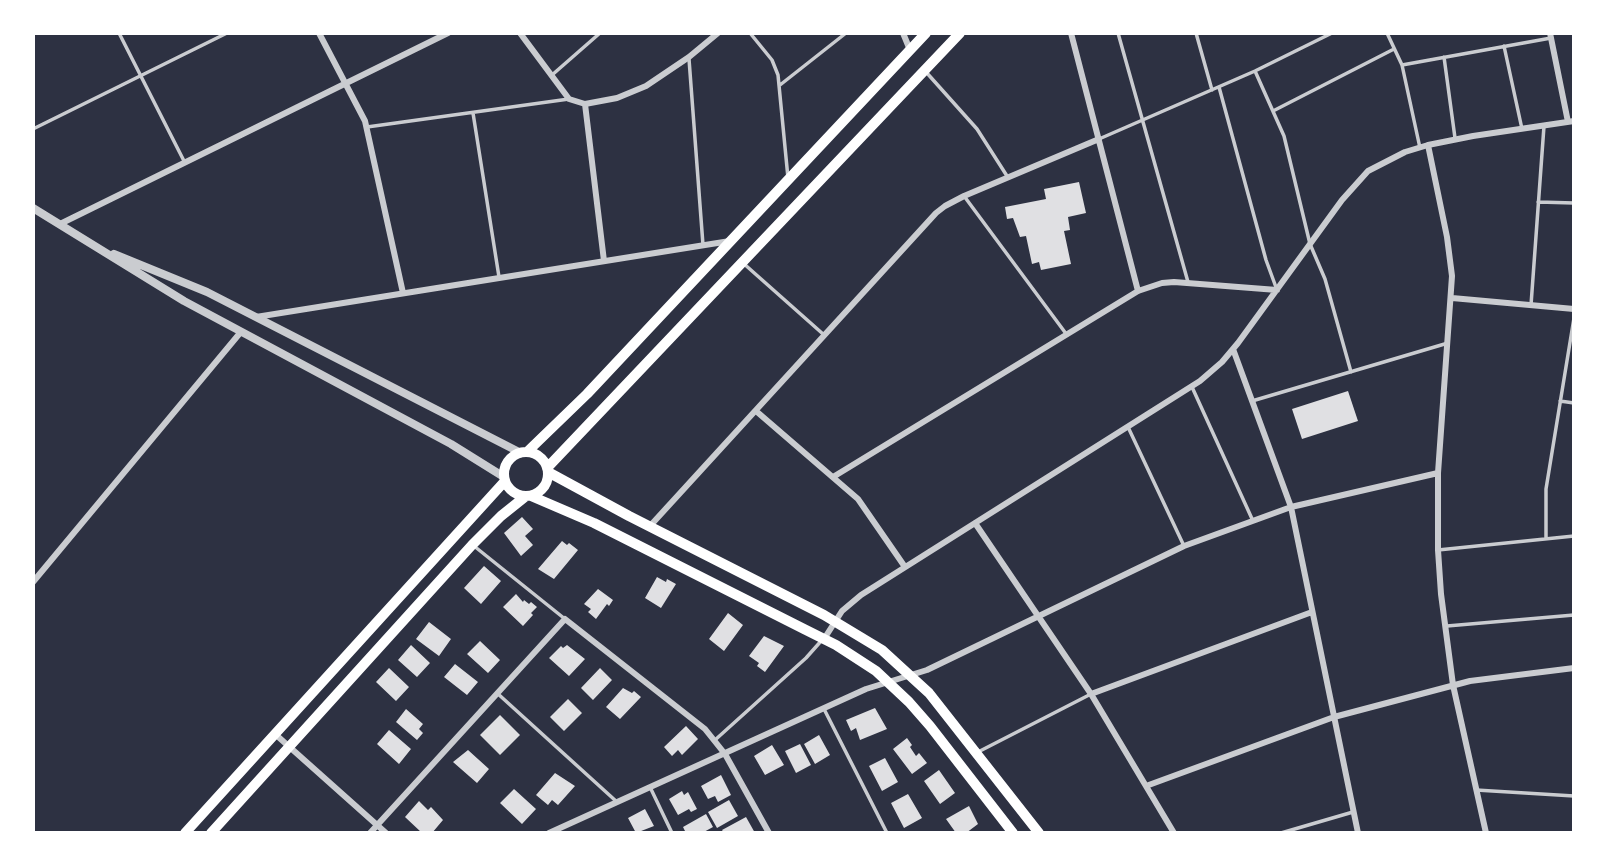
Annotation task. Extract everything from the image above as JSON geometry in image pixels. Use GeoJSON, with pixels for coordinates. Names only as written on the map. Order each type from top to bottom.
{"type":"FeatureCollection","features":[{"type":"Feature","properties":{"kind":"main road"},"geometry":{"type":"LineString","coordinates":[[926,33],[586,394],[524,453],[511,458],[506,464],[505,479],[514,493],[528,496],[594,523],[824,639],[857,659],[888,681],[930,726],[1013,833]]}},
{"type":"Feature","properties":{"kind":"main road"},"geometry":{"type":"LineString","coordinates":[[211,833],[472,545],[501,516],[528,496],[541,491],[546,485],[548,470],[960,33]]}},
{"type":"Feature","properties":{"kind":"main road"},"geometry":{"type":"LineString","coordinates":[[524,453],[540,457],[548,470],[835,621],[882,650],[911,675],[937,703],[1040,833]]}},
{"type":"Feature","properties":{"kind":"main road"},"geometry":{"type":"LineString","coordinates":[[186,833],[505,479]]}},
{"type":"Feature","properties":{"kind":"street"},"geometry":{"type":"LineString","coordinates":[[319,33],[367,127],[403,293]]}},
{"type":"Feature","properties":{"kind":"street"},"geometry":{"type":"LineString","coordinates":[[60,225],[448,33]]}},
{"type":"Feature","properties":{"kind":"street"},"geometry":{"type":"LineString","coordinates":[[520,33],[569,99],[585,104],[629,94],[663,76],[718,33]]}},
{"type":"Feature","properties":{"kind":"street"},"geometry":{"type":"LineString","coordinates":[[903,33],[910,50]]}},
{"type":"Feature","properties":{"kind":"street"},"geometry":{"type":"LineString","coordinates":[[1071,33],[1138,291]]}},
{"type":"Feature","properties":{"kind":"street"},"geometry":{"type":"LineString","coordinates":[[824,639],[851,603],[1192,387],[1222,362],[1353,185],[1368,171],[1385,160],[1428,145],[1571,122],[1550,36]]}},
{"type":"Feature","properties":{"kind":"street"},"geometry":{"type":"LineString","coordinates":[[585,104],[604,261]]}},
{"type":"Feature","properties":{"kind":"street"},"geometry":{"type":"LineString","coordinates":[[650,526],[936,213],[964,196],[1099,139]]}},
{"type":"Feature","properties":{"kind":"street"},"geometry":{"type":"LineString","coordinates":[[1428,145],[1450,257],[1451,298],[1438,473],[1438,550],[1453,685],[1486,833]]}},
{"type":"Feature","properties":{"kind":"street"},"geometry":{"type":"LineString","coordinates":[[33,208],[184,302],[452,444],[505,479]]}},
{"type":"Feature","properties":{"kind":"street"},"geometry":{"type":"LineString","coordinates":[[255,317],[732,240]]}},
{"type":"Feature","properties":{"kind":"street"},"geometry":{"type":"LineString","coordinates":[[101,249],[173,276],[524,453]]}},
{"type":"Feature","properties":{"kind":"street"},"geometry":{"type":"LineString","coordinates":[[833,477],[1138,291],[1162,283],[1188,282],[1277,290]]}},
{"type":"Feature","properties":{"kind":"street"},"geometry":{"type":"LineString","coordinates":[[1451,298],[1574,309]]}},
{"type":"Feature","properties":{"kind":"street"},"geometry":{"type":"LineString","coordinates":[[33,582],[240,333]]}},
{"type":"Feature","properties":{"kind":"street"},"geometry":{"type":"LineString","coordinates":[[1233,349],[1291,507],[1358,833]]}},
{"type":"Feature","properties":{"kind":"street"},"geometry":{"type":"LineString","coordinates":[[756,411],[858,499],[905,567]]}},
{"type":"Feature","properties":{"kind":"street"},"geometry":{"type":"LineString","coordinates":[[549,833],[888,681],[941,663],[1184,546],[1291,507],[1438,473]]}},
{"type":"Feature","properties":{"kind":"street"},"geometry":{"type":"LineString","coordinates":[[975,523],[1091,694],[1174,833]]}},
{"type":"Feature","properties":{"kind":"street"},"geometry":{"type":"LineString","coordinates":[[1091,694],[1312,612]]}},
{"type":"Feature","properties":{"kind":"street"},"geometry":{"type":"LineString","coordinates":[[370,833],[565,619],[694,719],[715,740],[769,833]]}},
{"type":"Feature","properties":{"kind":"street"},"geometry":{"type":"LineString","coordinates":[[1146,786],[1334,717],[1491,677],[1574,668]]}},
{"type":"Feature","properties":{"kind":"street"},"geometry":{"type":"LineString","coordinates":[[275,734],[386,833]]}},
{"type":"Feature","properties":{"kind":"lane"},"geometry":{"type":"LineString","coordinates":[[118,33],[185,163]]}},
{"type":"Feature","properties":{"kind":"lane"},"geometry":{"type":"LineString","coordinates":[[33,129],[227,33]]}},
{"type":"Feature","properties":{"kind":"lane"},"geometry":{"type":"LineString","coordinates":[[551,75],[600,33]]}},
{"type":"Feature","properties":{"kind":"lane"},"geometry":{"type":"LineString","coordinates":[[750,33],[772,60],[780,85],[788,180]]}},
{"type":"Feature","properties":{"kind":"lane"},"geometry":{"type":"LineString","coordinates":[[780,85],[846,33]]}},
{"type":"Feature","properties":{"kind":"lane"},"geometry":{"type":"LineString","coordinates":[[1118,33],[1188,282]]}},
{"type":"Feature","properties":{"kind":"lane"},"geometry":{"type":"LineString","coordinates":[[1196,33],[1212,90]]}},
{"type":"Feature","properties":{"kind":"lane"},"geometry":{"type":"LineString","coordinates":[[1099,139],[1255,71],[1332,33]]}},
{"type":"Feature","properties":{"kind":"lane"},"geometry":{"type":"LineString","coordinates":[[1387,33],[1402,65],[1420,148]]}},
{"type":"Feature","properties":{"kind":"lane"},"geometry":{"type":"LineString","coordinates":[[1402,65],[1550,36]]}},
{"type":"Feature","properties":{"kind":"lane"},"geometry":{"type":"LineString","coordinates":[[1504,47],[1522,129]]}},
{"type":"Feature","properties":{"kind":"lane"},"geometry":{"type":"LineString","coordinates":[[1273,111],[1394,48]]}},
{"type":"Feature","properties":{"kind":"lane"},"geometry":{"type":"LineString","coordinates":[[689,57],[703,245]]}},
{"type":"Feature","properties":{"kind":"lane"},"geometry":{"type":"LineString","coordinates":[[1444,57],[1456,140]]}},
{"type":"Feature","properties":{"kind":"lane"},"geometry":{"type":"LineString","coordinates":[[925,71],[977,129],[1008,178]]}},
{"type":"Feature","properties":{"kind":"lane"},"geometry":{"type":"LineString","coordinates":[[1255,71],[1288,150],[1310,244],[1325,279],[1351,372]]}},
{"type":"Feature","properties":{"kind":"lane"},"geometry":{"type":"LineString","coordinates":[[1219,87],[1266,260],[1277,290]]}},
{"type":"Feature","properties":{"kind":"lane"},"geometry":{"type":"LineString","coordinates":[[367,127],[569,99]]}},
{"type":"Feature","properties":{"kind":"lane"},"geometry":{"type":"LineString","coordinates":[[473,113],[499,278]]}},
{"type":"Feature","properties":{"kind":"lane"},"geometry":{"type":"LineString","coordinates":[[1531,305],[1544,126]]}},
{"type":"Feature","properties":{"kind":"lane"},"geometry":{"type":"LineString","coordinates":[[964,196],[1067,335]]}},
{"type":"Feature","properties":{"kind":"lane"},"geometry":{"type":"LineString","coordinates":[[1538,202],[1574,203]]}},
{"type":"Feature","properties":{"kind":"lane"},"geometry":{"type":"LineString","coordinates":[[743,263],[825,335]]}},
{"type":"Feature","properties":{"kind":"lane"},"geometry":{"type":"LineString","coordinates":[[1546,539],[1546,489],[1574,318]]}},
{"type":"Feature","properties":{"kind":"lane"},"geometry":{"type":"LineString","coordinates":[[1252,401],[1448,343]]}},
{"type":"Feature","properties":{"kind":"lane"},"geometry":{"type":"LineString","coordinates":[[1192,387],[1253,521]]}},
{"type":"Feature","properties":{"kind":"lane"},"geometry":{"type":"LineString","coordinates":[[1560,401],[1574,403]]}},
{"type":"Feature","properties":{"kind":"lane"},"geometry":{"type":"LineString","coordinates":[[1128,427],[1184,546]]}},
{"type":"Feature","properties":{"kind":"lane"},"geometry":{"type":"LineString","coordinates":[[1438,550],[1574,536]]}},
{"type":"Feature","properties":{"kind":"lane"},"geometry":{"type":"LineString","coordinates":[[472,545],[565,619]]}},
{"type":"Feature","properties":{"kind":"lane"},"geometry":{"type":"LineString","coordinates":[[1445,626],[1574,615]]}},
{"type":"Feature","properties":{"kind":"lane"},"geometry":{"type":"LineString","coordinates":[[715,740],[806,659],[824,639]]}},
{"type":"Feature","properties":{"kind":"lane"},"geometry":{"type":"LineString","coordinates":[[497,693],[617,802]]}},
{"type":"Feature","properties":{"kind":"lane"},"geometry":{"type":"LineString","coordinates":[[977,753],[1091,694]]}},
{"type":"Feature","properties":{"kind":"lane"},"geometry":{"type":"LineString","coordinates":[[824,709],[887,833]]}},
{"type":"Feature","properties":{"kind":"lane"},"geometry":{"type":"LineString","coordinates":[[650,787],[673,833]]}},
{"type":"Feature","properties":{"kind":"lane"},"geometry":{"type":"LineString","coordinates":[[1476,790],[1574,796]]}},
{"type":"Feature","properties":{"kind":"lane"},"geometry":{"type":"LineString","coordinates":[[1281,833],[1354,812]]}},
{"type":"Feature","properties":{"kind":"building"},"geometry":{"type":"Polygon","coordinates":[[[1079,182],[1086,213],[1068,217],[1070,230],[1064,231],[1071,264],[1041,270],[1039,262],[1032,264],[1026,236],[1020,237],[1013,218],[1007,219],[1005,207],[1046,199],[1044,189],[1079,182]]]}},
{"type":"Feature","properties":{"kind":"building"},"geometry":{"type":"Polygon","coordinates":[[[1348,391],[1358,421],[1302,439],[1292,409],[1348,391]]]}},
{"type":"Feature","properties":{"kind":"building"},"geometry":{"type":"Polygon","coordinates":[[[522,517],[533,529],[525,536],[533,545],[521,556],[504,533],[522,517]]]}},
{"type":"Feature","properties":{"kind":"building"},"geometry":{"type":"Polygon","coordinates":[[[562,541],[578,550],[554,579],[538,569],[562,541]]]}},
{"type":"Feature","properties":{"kind":"building"},"geometry":{"type":"Polygon","coordinates":[[[484,566],[501,581],[481,604],[464,588],[484,566]]]}},
{"type":"Feature","properties":{"kind":"building"},"geometry":{"type":"Polygon","coordinates":[[[657,577],[676,584],[661,608],[645,598],[657,577]]]}},
{"type":"Feature","properties":{"kind":"building"},"geometry":{"type":"Polygon","coordinates":[[[598,589],[613,600],[596,619],[588,612],[591,609],[584,604],[598,589]]]}},
{"type":"Feature","properties":{"kind":"building"},"geometry":{"type":"Polygon","coordinates":[[[516,594],[523,602],[531,602],[537,607],[523,626],[503,607],[516,594]]]}},
{"type":"Feature","properties":{"kind":"building"},"geometry":{"type":"Polygon","coordinates":[[[728,613],[743,625],[724,651],[709,639],[728,613]]]}},
{"type":"Feature","properties":{"kind":"building"},"geometry":{"type":"Polygon","coordinates":[[[429,622],[451,639],[439,656],[416,639],[429,622]]]}},
{"type":"Feature","properties":{"kind":"building"},"geometry":{"type":"Polygon","coordinates":[[[764,636],[784,646],[765,672],[757,666],[759,663],[749,656],[764,636]]]}},
{"type":"Feature","properties":{"kind":"building"},"geometry":{"type":"Polygon","coordinates":[[[480,641],[500,660],[488,673],[467,654],[480,641]]]}},
{"type":"Feature","properties":{"kind":"building"},"geometry":{"type":"Polygon","coordinates":[[[411,645],[430,663],[417,677],[398,660],[411,645]]]}},
{"type":"Feature","properties":{"kind":"building"},"geometry":{"type":"Polygon","coordinates":[[[567,645],[585,659],[569,676],[549,658],[561,646],[563,648],[567,645]]]}},
{"type":"Feature","properties":{"kind":"building"},"geometry":{"type":"Polygon","coordinates":[[[455,664],[478,682],[467,695],[444,677],[455,664]]]}},
{"type":"Feature","properties":{"kind":"building"},"geometry":{"type":"Polygon","coordinates":[[[389,668],[409,687],[396,701],[376,682],[389,668]]]}},
{"type":"Feature","properties":{"kind":"building"},"geometry":{"type":"Polygon","coordinates":[[[600,668],[612,680],[593,700],[581,688],[600,668]]]}},
{"type":"Feature","properties":{"kind":"building"},"geometry":{"type":"Polygon","coordinates":[[[623,688],[632,693],[634,691],[641,697],[620,719],[606,707],[623,688]]]}},
{"type":"Feature","properties":{"kind":"building"},"geometry":{"type":"Polygon","coordinates":[[[568,699],[582,713],[564,731],[550,717],[568,699]]]}},
{"type":"Feature","properties":{"kind":"building"},"geometry":{"type":"Polygon","coordinates":[[[875,708],[887,729],[860,740],[856,728],[851,731],[846,720],[875,708]]]}},
{"type":"Feature","properties":{"kind":"building"},"geometry":{"type":"Polygon","coordinates":[[[406,709],[423,724],[419,729],[423,733],[417,740],[396,722],[406,709]]]}},
{"type":"Feature","properties":{"kind":"building"},"geometry":{"type":"Polygon","coordinates":[[[500,715],[520,735],[500,755],[480,735],[500,715]]]}},
{"type":"Feature","properties":{"kind":"building"},"geometry":{"type":"Polygon","coordinates":[[[686,726],[698,739],[682,755],[678,750],[672,756],[664,747],[686,726]]]}},
{"type":"Feature","properties":{"kind":"building"},"geometry":{"type":"Polygon","coordinates":[[[389,730],[411,749],[399,764],[377,744],[389,730]]]}},
{"type":"Feature","properties":{"kind":"building"},"geometry":{"type":"Polygon","coordinates":[[[819,735],[830,755],[815,764],[804,744],[819,735]]]}},
{"type":"Feature","properties":{"kind":"building"},"geometry":{"type":"Polygon","coordinates":[[[907,738],[916,756],[919,753],[927,763],[912,774],[893,749],[907,738]]]}},
{"type":"Feature","properties":{"kind":"building"},"geometry":{"type":"Polygon","coordinates":[[[800,744],[811,765],[796,773],[785,751],[800,744]]]}},
{"type":"Feature","properties":{"kind":"building"},"geometry":{"type":"Polygon","coordinates":[[[772,745],[784,765],[765,775],[754,756],[772,745]]]}},
{"type":"Feature","properties":{"kind":"building"},"geometry":{"type":"Polygon","coordinates":[[[468,750],[489,769],[477,783],[453,762],[468,750]]]}},
{"type":"Feature","properties":{"kind":"building"},"geometry":{"type":"Polygon","coordinates":[[[885,758],[898,782],[882,791],[869,766],[885,758]]]}},
{"type":"Feature","properties":{"kind":"building"},"geometry":{"type":"Polygon","coordinates":[[[939,770],[955,793],[940,804],[924,781],[939,770]]]}},
{"type":"Feature","properties":{"kind":"building"},"geometry":{"type":"Polygon","coordinates":[[[555,773],[575,786],[558,805],[552,800],[548,805],[536,795],[555,773]]]}},
{"type":"Feature","properties":{"kind":"building"},"geometry":{"type":"Polygon","coordinates":[[[721,775],[731,795],[718,802],[715,796],[708,799],[701,786],[721,775]]]}},
{"type":"Feature","properties":{"kind":"building"},"geometry":{"type":"Polygon","coordinates":[[[514,789],[536,809],[522,824],[500,803],[514,789]]]}},
{"type":"Feature","properties":{"kind":"building"},"geometry":{"type":"Polygon","coordinates":[[[682,791],[684,795],[688,792],[697,809],[691,812],[689,809],[678,815],[669,799],[682,791]]]}},
{"type":"Feature","properties":{"kind":"building"},"geometry":{"type":"Polygon","coordinates":[[[908,794],[922,818],[904,828],[891,803],[908,794]]]}},
{"type":"Feature","properties":{"kind":"building"},"geometry":{"type":"Polygon","coordinates":[[[729,800],[738,816],[717,828],[708,812],[729,800]]]}},
{"type":"Feature","properties":{"kind":"building"},"geometry":{"type":"Polygon","coordinates":[[[419,801],[428,810],[431,807],[443,820],[432,833],[422,833],[405,817],[419,801]]]}},
{"type":"Feature","properties":{"kind":"building"},"geometry":{"type":"Polygon","coordinates":[[[969,806],[978,824],[966,833],[956,833],[946,819],[969,806]]]}},
{"type":"Feature","properties":{"kind":"building"},"geometry":{"type":"Polygon","coordinates":[[[645,809],[654,826],[636,833],[628,818],[645,809]]]}},
{"type":"Feature","properties":{"kind":"building"},"geometry":{"type":"Polygon","coordinates":[[[706,814],[713,827],[702,833],[686,833],[683,827],[706,814]]]}},
{"type":"Feature","properties":{"kind":"building"},"geometry":{"type":"Polygon","coordinates":[[[746,817],[755,833],[724,833],[722,830],[746,817]]]}}]}
